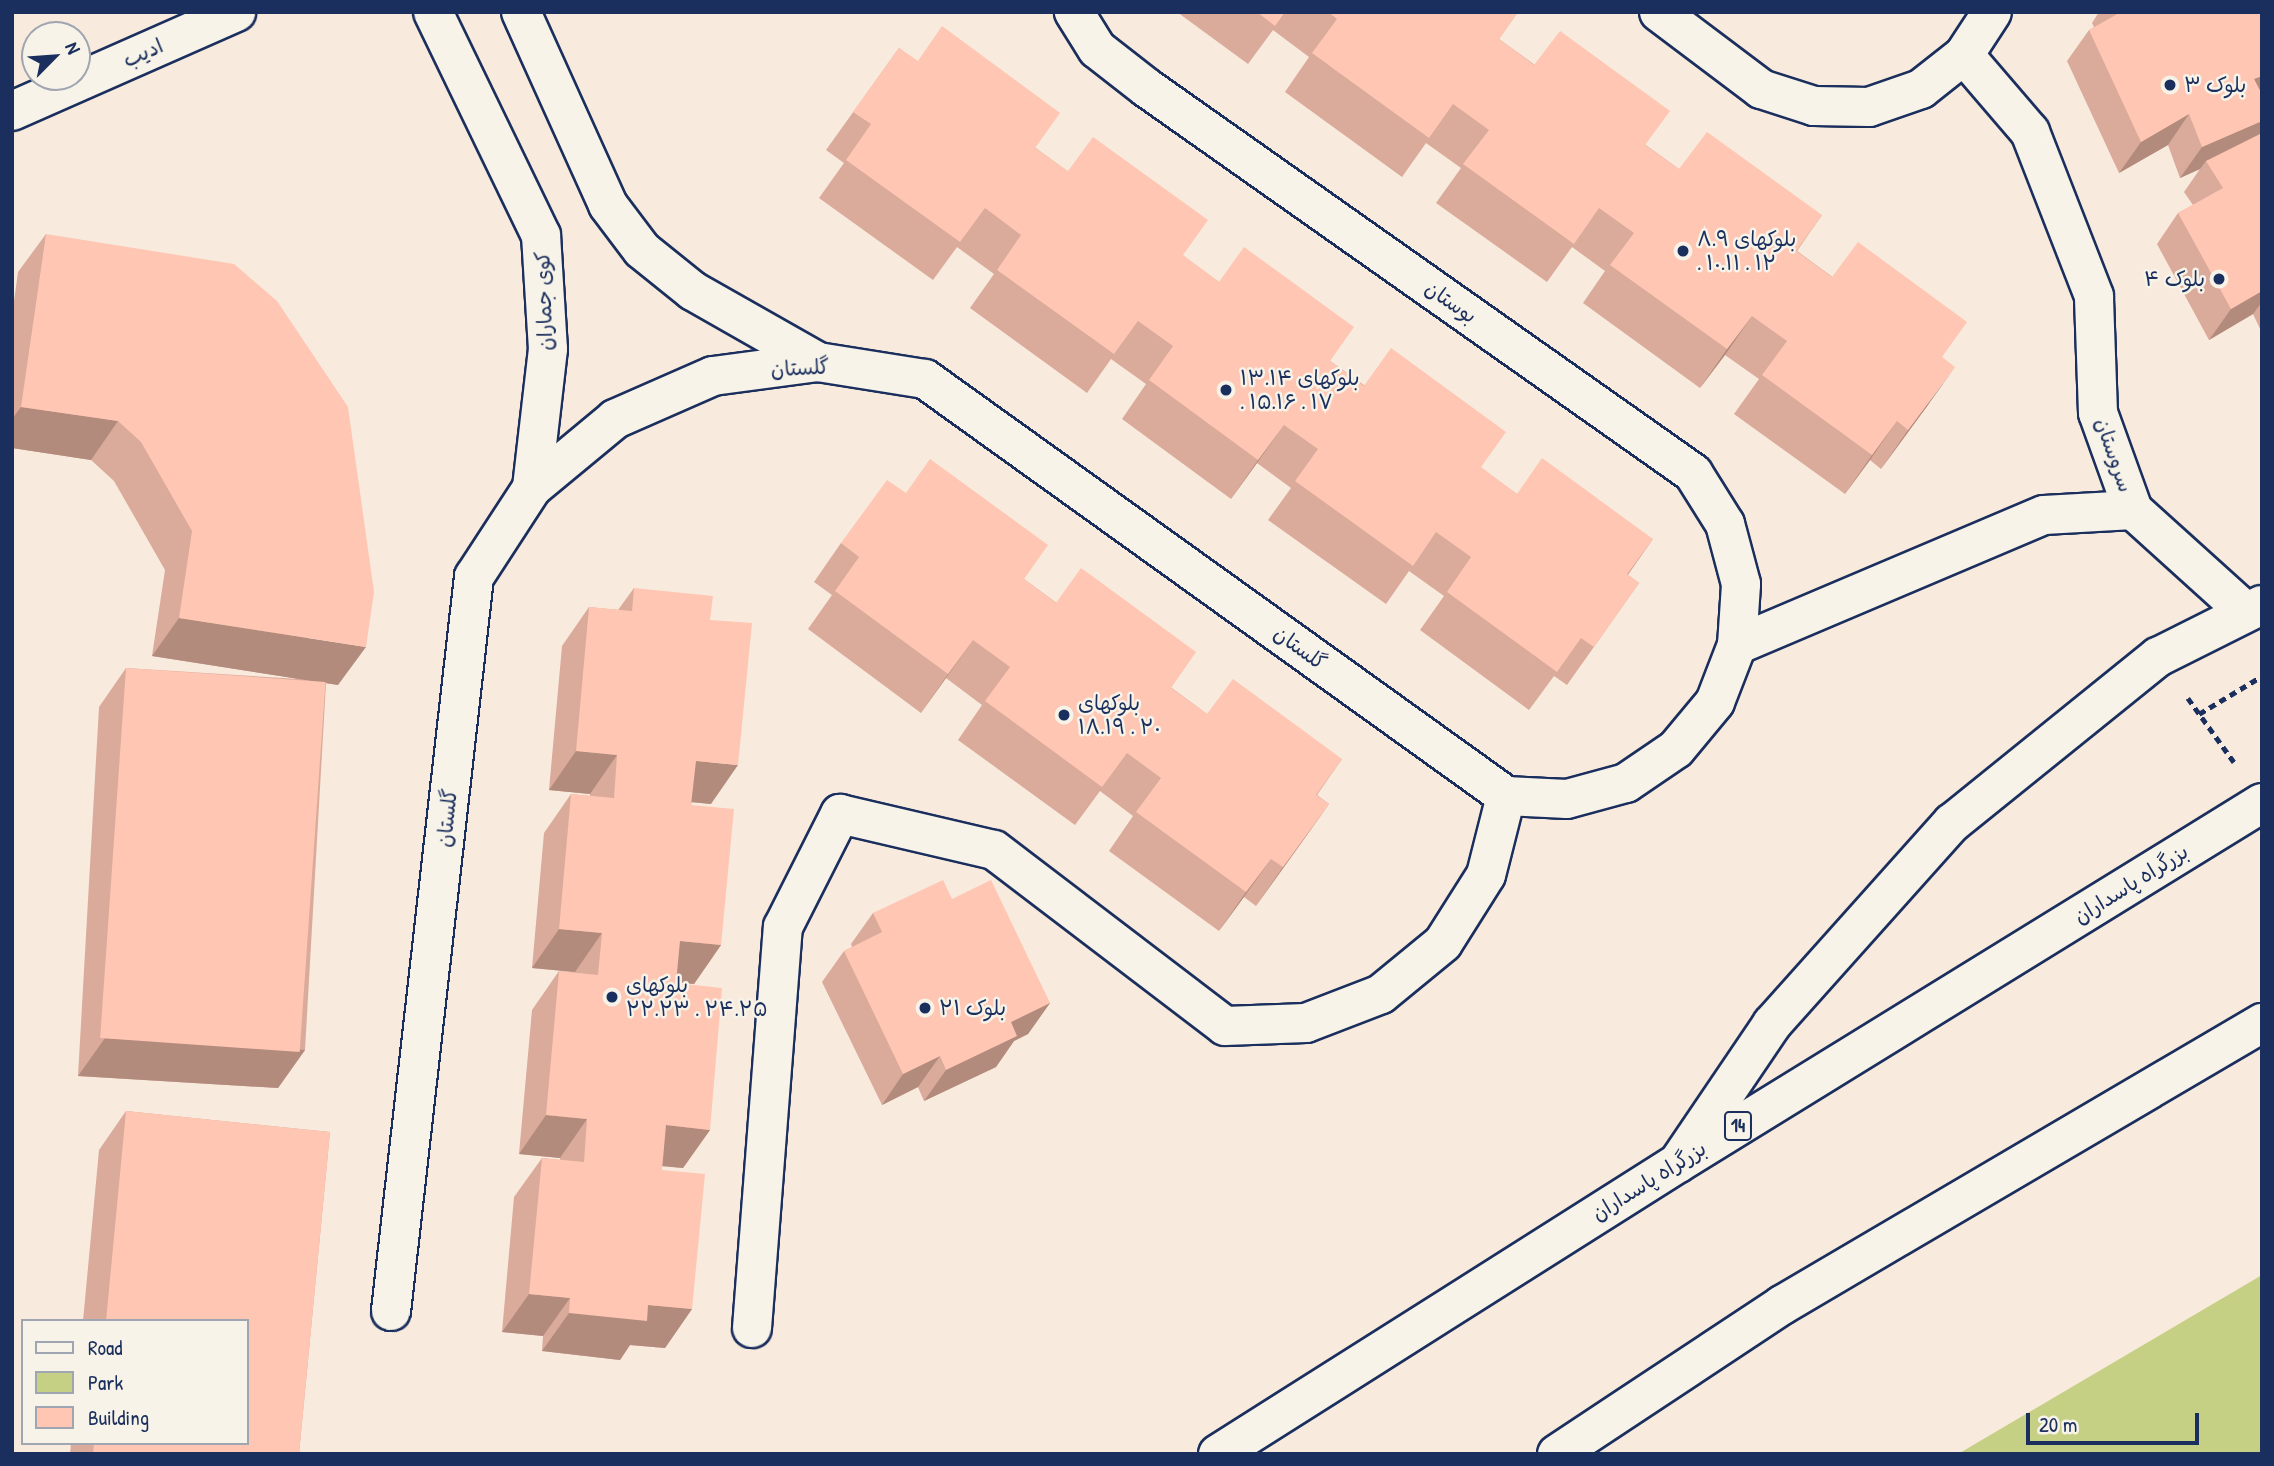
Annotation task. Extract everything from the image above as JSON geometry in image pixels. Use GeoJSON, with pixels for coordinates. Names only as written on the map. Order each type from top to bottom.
{"type":"FeatureCollection","features":[{"type":"Feature","properties":{"kind":"main road","name":"ادیب"},"geometry":{"type":"LineString","coordinates":[[12,111],[236,12]]}},
{"type":"Feature","properties":{"kind":"main road","name":"کوی جماران"},"geometry":{"type":"LineString","coordinates":[[433,12],[541,236],[548,349],[532,488]]}},
{"type":"Feature","properties":{"kind":"main road"},"geometry":{"type":"LineString","coordinates":[[522,12],[608,205],[642,250],[693,290],[818,362]]}},
{"type":"Feature","properties":{"kind":"main road","name":"بوستان"},"geometry":{"type":"LineString","coordinates":[[1074,12],[1097,49],[1147,88],[1693,473],[1725,524],[1741,584],[1737,645]]}},
{"type":"Feature","properties":{"kind":"main road"},"geometry":{"type":"LineString","coordinates":[[1659,12],[1761,89],[1814,106],[1870,107],[1921,89],[1964,55],[1992,12]]}},
{"type":"Feature","properties":{"kind":"main road","name":"سروستان"},"geometry":{"type":"LineString","coordinates":[[1737,645],[2044,515],[2133,510],[2098,414],[2094,296],[2030,132],[1964,55]]}},
{"type":"Feature","properties":{"kind":"main road","name":"گلستان"},"geometry":{"type":"LineString","coordinates":[[391,1311],[474,577],[532,488],[615,419],[713,376],[818,362],[925,379],[1506,796]]}},
{"type":"Feature","properties":{"kind":"main road"},"geometry":{"type":"LineString","coordinates":[[1678,1163],[1772,1024],[1952,823],[2158,657],[2254,609],[2133,510]]}},
{"type":"Feature","properties":{"kind":"main road"},"geometry":{"type":"LineString","coordinates":[[752,1328],[783,928],[841,814],[994,850],[1225,1026],[1306,1023],[1381,994],[1443,943],[1486,875],[1506,796],[1566,799],[1626,783],[1676,749],[1715,702],[1737,645]]}},
{"type":"Feature","properties":{"kind":"main road","name":"بزرگراه پاسداران"},"geometry":{"type":"LineString","coordinates":[[1218,1454],[1678,1163],[2262,803]]}},
{"type":"Feature","properties":{"kind":"main road"},"geometry":{"type":"LineString","coordinates":[[1557,1454],[1782,1305],[2262,1023]]}},
{"type":"Feature","properties":{"kind":"path"},"geometry":{"type":"LineString","coordinates":[[2158,657],[2238,767]]}},
{"type":"Feature","properties":{"kind":"path"},"geometry":{"type":"LineString","coordinates":[[2199,714],[2262,676]]}},
{"type":"Feature","properties":{"kind":"green space"},"geometry":{"type":"Polygon","coordinates":[[[2262,1275],[2262,1454],[1958,1454],[2262,1275]]]}},
{"type":"Feature","properties":{"kind":"building"},"geometry":{"type":"Polygon","coordinates":[[[1257,12],[1285,12],[1275,26],[1257,12]]]}},
{"type":"Feature","properties":{"kind":"building","name":"بلوکهای ۸.۹ . ۱۰.۱۱ . ۱۲"},"geometry":{"type":"Polygon","coordinates":[[[1328,12],[1518,12],[1499,39],[1534,65],[1560,31],[1670,111],[1645,145],[1679,169],[1707,132],[1822,215],[1796,251],[1832,277],[1858,242],[1967,322],[1942,357],[1955,367],[1908,430],[1897,421],[1872,455],[1762,375],[1787,341],[1752,316],[1727,349],[1610,265],[1634,233],[1599,208],[1574,244],[1463,164],[1489,130],[1453,104],[1429,138],[1312,53],[1337,19],[1328,12]]]}},
{"type":"Feature","properties":{"kind":"building","name":"بلوک ۳"},"geometry":{"type":"Polygon","coordinates":[[[2121,12],[2262,12],[2262,76],[2254,79],[2262,94],[2262,121],[2202,147],[2189,114],[2141,142],[2089,30],[2121,12]]]}},
{"type":"Feature","properties":{"kind":"building","name":"بلوکهای ۱۳.۱۴ . ۱۵.۱۶ . ۱۷"},"geometry":{"type":"Polygon","coordinates":[[[942,26],[1060,113],[1035,148],[1068,171],[1093,137],[1208,220],[1183,255],[1219,282],[1244,247],[1354,327],[1330,361],[1364,386],[1391,348],[1506,432],[1481,467],[1517,494],[1542,458],[1653,539],[1627,574],[1639,583],[1594,647],[1581,638],[1557,672],[1447,592],[1471,557],[1436,532],[1413,566],[1295,481],[1318,449],[1284,425],[1258,460],[1149,380],[1173,346],[1138,321],[1114,354],[997,270],[1021,235],[985,208],[960,242],[846,160],[871,124],[853,112],[899,48],[918,61],[942,26]]]}},
{"type":"Feature","properties":{"kind":"building","name":"بلوک ۴"},"geometry":{"type":"Polygon","coordinates":[[[2262,133],[2262,291],[2231,309],[2178,213],[2223,188],[2206,161],[2262,133]]]}},
{"type":"Feature","properties":{"kind":"building"},"geometry":{"type":"Polygon","coordinates":[[[46,234],[234,264],[277,301],[348,407],[374,592],[366,647],[179,618],[192,531],[141,442],[118,421],[21,407],[46,234]]]}},
{"type":"Feature","properties":{"kind":"building","name":"بلوکهای ۱۸.۱۹ . ۲۰"},"geometry":{"type":"Polygon","coordinates":[[[930,459],[1048,545],[1024,579],[1056,603],[1081,568],[1196,652],[1171,688],[1207,714],[1233,679],[1342,759],[1316,795],[1329,804],[1283,867],[1271,859],[1246,892],[1136,812],[1161,778],[1127,753],[1102,787],[985,701],[1010,667],[973,640],[948,674],[835,591],[859,557],[841,543],[887,480],[906,493],[930,459]]]}},
{"type":"Feature","properties":{"kind":"building","name":"بلوکهای ۲۲.۲۳ . ۲۴.۲۵"},"geometry":{"type":"Polygon","coordinates":[[[634,588],[713,596],[710,620],[752,623],[738,765],[696,761],[691,805],[734,809],[721,945],[680,941],[676,983],[722,988],[710,1130],[666,1125],[662,1170],[705,1174],[692,1309],[648,1305],[647,1321],[569,1313],[570,1298],[529,1294],[542,1158],[584,1162],[587,1119],[546,1115],[559,971],[598,975],[602,933],[559,929],[571,794],[614,798],[617,755],[576,751],[589,607],[632,611],[634,588]]]}},
{"type":"Feature","properties":{"kind":"building"},"geometry":{"type":"Polygon","coordinates":[[[126,668],[326,682],[300,1052],[100,1038],[126,668]]]}},
{"type":"Feature","properties":{"kind":"building","name":"بلوک ۲۱"},"geometry":{"type":"Polygon","coordinates":[[[943,880],[952,899],[991,880],[1050,1003],[1011,1022],[1017,1036],[946,1070],[940,1056],[903,1074],[844,951],[882,932],[873,913],[943,880]]]}},
{"type":"Feature","properties":{"kind":"building"},"geometry":{"type":"Polygon","coordinates":[[[126,1111],[330,1132],[299,1454],[93,1454],[94,1445],[248,1445],[248,1319],[106,1319],[126,1111]]]}},
{"type":"Feature","properties":{"kind":"place","name":"بلوک ۳"},"geometry":{"type":"Point","coordinates":[2170,85]}},
{"type":"Feature","properties":{"kind":"place","name":"بلوکهای ۸.۹ . ۱۰.۱۱ . ۱۲"},"geometry":{"type":"Point","coordinates":[1683,251]}},
{"type":"Feature","properties":{"kind":"place","name":"بلوک ۴"},"geometry":{"type":"Point","coordinates":[2219,279]}},
{"type":"Feature","properties":{"kind":"place","name":"بلوکهای ۱۳.۱۴ . ۱۵.۱۶ . ۱۷"},"geometry":{"type":"Point","coordinates":[1226,390]}},
{"type":"Feature","properties":{"kind":"place","name":"بلوکهای ۱۸.۱۹ . ۲۰"},"geometry":{"type":"Point","coordinates":[1064,715]}},
{"type":"Feature","properties":{"kind":"place","name":"بلوکهای ۲۲.۲۳ . ۲۴.۲۵"},"geometry":{"type":"Point","coordinates":[612,997]}},
{"type":"Feature","properties":{"kind":"place","name":"بلوک ۲۱"},"geometry":{"type":"Point","coordinates":[925,1008]}}]}
